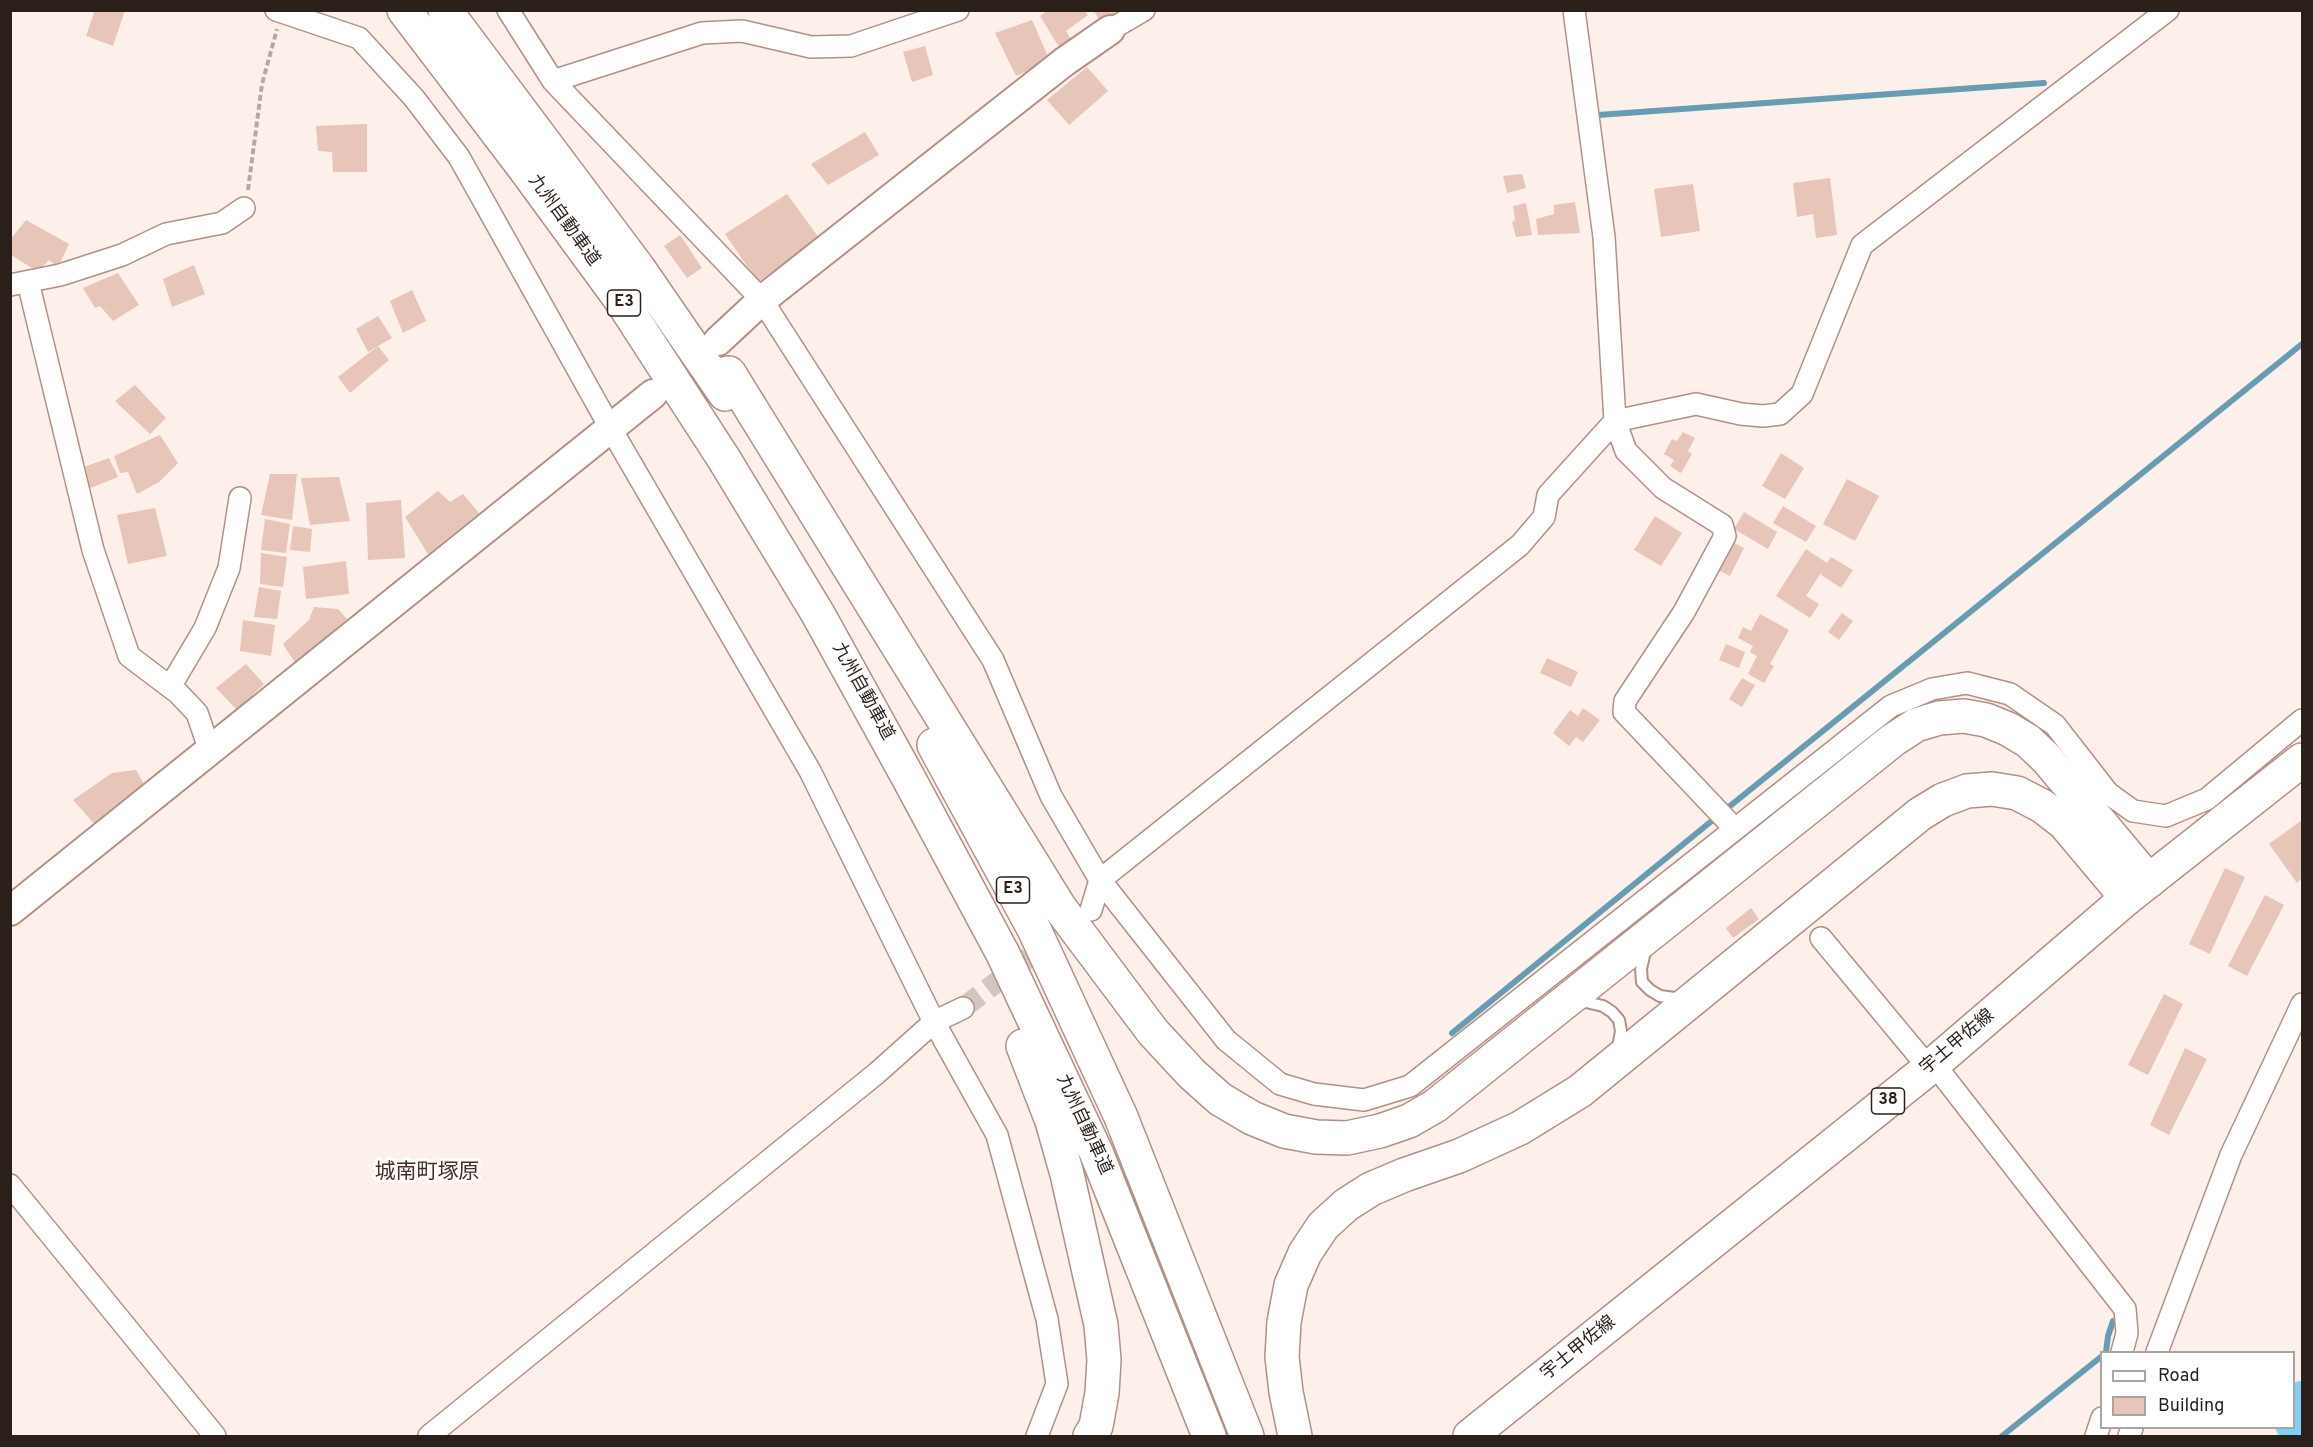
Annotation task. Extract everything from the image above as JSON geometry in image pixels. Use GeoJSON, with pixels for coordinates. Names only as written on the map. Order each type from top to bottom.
{"type":"FeatureCollection","features":[{"type":"Feature","properties":{"kind":"main road","name":"九州自動車道"},"geometry":{"type":"LineString","coordinates":[[404,10],[621,300],[724,459],[818,614],[1008,965],[1096,1152],[1209,1437]]}},
{"type":"Feature","properties":{"kind":"main road","name":"九州自動車道"},"geometry":{"type":"LineString","coordinates":[[444,10],[639,269],[713,376],[821,550],[938,752],[1034,929],[1122,1117],[1247,1437]]}},
{"type":"Feature","properties":{"kind":"main road"},"geometry":{"type":"LineString","coordinates":[[713,376],[729,373],[1060,908],[1153,1032],[1192,1074],[1221,1100],[1251,1118],[1284,1131],[1316,1137],[1347,1138],[1380,1131],[1408,1121],[1435,1107],[1893,740],[1916,725],[1939,718],[1964,716],[1986,720],[2028,741],[2048,759],[2138,890]]}},
{"type":"Feature","properties":{"kind":"main road"},"geometry":{"type":"LineString","coordinates":[[818,614],[895,781],[987,961],[1033,1067],[1052,1121],[1067,1174],[1101,1325],[1104,1360],[1102,1393],[1096,1426],[1090,1437]]}},
{"type":"Feature","properties":{"kind":"main road","name":"宇土甲佐線"},"geometry":{"type":"LineString","coordinates":[[1470,1437],[1931,1066],[2138,890],[2302,760]]}},
{"type":"Feature","properties":{"kind":"main road"},"geometry":{"type":"LineString","coordinates":[[1295,1437],[1282,1357],[1284,1322],[1291,1285],[1305,1253],[1323,1226],[1346,1205],[1371,1189],[1458,1156],[1520,1128],[1580,1092],[1920,814],[1943,800],[1967,791],[1992,789],[2017,793],[2042,806],[2064,823],[2138,890]]}},
{"type":"Feature","properties":{"kind":"street"},"geometry":{"type":"LineString","coordinates":[[508,10],[553,81],[762,300],[993,660],[1051,796],[1100,880],[1226,1040],[1280,1084],[1314,1094],[1364,1100],[1410,1086],[1891,706],[1932,689],[1967,683],[2010,694],[2055,725],[2108,793],[2133,811],[2166,816],[2207,799],[2302,720]]}},
{"type":"Feature","properties":{"kind":"street"},"geometry":{"type":"LineString","coordinates":[[553,81],[702,33],[742,31],[811,47],[851,46],[958,10]]}},
{"type":"Feature","properties":{"kind":"street"},"geometry":{"type":"LineString","coordinates":[[717,341],[762,300],[1072,57],[1110,30],[1144,10]]}},
{"type":"Feature","properties":{"kind":"street"},"geometry":{"type":"LineString","coordinates":[[1574,10],[1604,237],[1615,421],[1626,452],[1663,488],[1722,525],[1725,536],[1684,612],[1625,701],[1624,712],[1734,830]]}},
{"type":"Feature","properties":{"kind":"street"},"geometry":{"type":"LineString","coordinates":[[1091,910],[1100,880],[1520,545],[1544,517],[1548,495],[1615,421],[1696,404],[1741,414],[1763,416],[1780,414],[1802,394],[1862,245],[2168,10]]}},
{"type":"Feature","properties":{"kind":"street"},"geometry":{"type":"LineString","coordinates":[[278,11],[359,38],[414,98],[459,158],[611,429],[810,771],[934,1022],[997,1135],[1047,1319],[1057,1384],[1037,1437]]}},
{"type":"Feature","properties":{"kind":"street"},"geometry":{"type":"LineString","coordinates":[[210,751],[197,713],[170,687],[129,656],[93,550],[19,284],[60,275],[122,255],[166,234],[222,223],[244,208]]}},
{"type":"Feature","properties":{"kind":"street"},"geometry":{"type":"LineString","coordinates":[[10,911],[653,394]]}},
{"type":"Feature","properties":{"kind":"street"},"geometry":{"type":"LineString","coordinates":[[170,687],[205,628],[229,568],[240,498]]}},
{"type":"Feature","properties":{"kind":"street"},"geometry":{"type":"LineString","coordinates":[[1821,938],[1931,1066],[2126,1310],[2127,1333],[2122,1351]]}},
{"type":"Feature","properties":{"kind":"street"},"geometry":{"type":"LineString","coordinates":[[2158,1351],[2231,1155],[2302,1004]]}},
{"type":"Feature","properties":{"kind":"street"},"geometry":{"type":"LineString","coordinates":[[429,1437],[877,1073],[934,1022],[963,1008]]}},
{"type":"Feature","properties":{"kind":"street"},"geometry":{"type":"LineString","coordinates":[[10,1185],[215,1437]]}},
{"type":"Feature","properties":{"kind":"lane"},"geometry":{"type":"LineString","coordinates":[[1649,935],[1643,956],[1642,982],[1660,996],[1692,999]]}},
{"type":"Feature","properties":{"kind":"lane"},"geometry":{"type":"LineString","coordinates":[[1561,1006],[1586,1002],[1603,1006],[1619,1020],[1620,1043],[1610,1067]]}},
{"type":"Feature","properties":{"kind":"path"},"geometry":{"type":"LineString","coordinates":[[244,208],[251,178],[262,84],[278,11]]}},
{"type":"Feature","properties":{"kind":"building"},"geometry":{"type":"Polygon","coordinates":[[[95,10],[125,10],[113,46],[86,36],[95,10]]]}},
{"type":"Feature","properties":{"kind":"building"},"geometry":{"type":"Polygon","coordinates":[[[1048,10],[1084,10],[1088,15],[1066,31],[1071,39],[1059,47],[1040,16],[1048,10]]]}},
{"type":"Feature","properties":{"kind":"building"},"geometry":{"type":"Polygon","coordinates":[[[1093,10],[1128,10],[1103,25],[1093,10]]]}},
{"type":"Feature","properties":{"kind":"building"},"geometry":{"type":"Polygon","coordinates":[[[1032,20],[1050,61],[1016,76],[995,33],[1032,20]]]}},
{"type":"Feature","properties":{"kind":"building"},"geometry":{"type":"Polygon","coordinates":[[[925,46],[933,75],[912,82],[903,52],[925,46]]]}},
{"type":"Feature","properties":{"kind":"building"},"geometry":{"type":"Polygon","coordinates":[[[1087,67],[1108,91],[1069,125],[1047,100],[1087,67]]]}},
{"type":"Feature","properties":{"kind":"building"},"geometry":{"type":"Polygon","coordinates":[[[367,124],[367,172],[333,172],[332,152],[318,151],[316,126],[367,124]]]}},
{"type":"Feature","properties":{"kind":"building"},"geometry":{"type":"Polygon","coordinates":[[[865,132],[879,155],[828,185],[811,164],[865,132]]]}},
{"type":"Feature","properties":{"kind":"building"},"geometry":{"type":"Polygon","coordinates":[[[1522,174],[1526,188],[1507,193],[1503,176],[1522,174]]]}},
{"type":"Feature","properties":{"kind":"building"},"geometry":{"type":"Polygon","coordinates":[[[1830,178],[1837,235],[1816,238],[1813,214],[1797,217],[1793,183],[1830,178]]]}},
{"type":"Feature","properties":{"kind":"building"},"geometry":{"type":"Polygon","coordinates":[[[1693,184],[1700,231],[1661,237],[1654,189],[1693,184]]]}},
{"type":"Feature","properties":{"kind":"building"},"geometry":{"type":"Polygon","coordinates":[[[787,194],[819,238],[758,282],[725,234],[787,194]]]}},
{"type":"Feature","properties":{"kind":"building"},"geometry":{"type":"Polygon","coordinates":[[[1575,202],[1580,233],[1538,235],[1536,219],[1554,214],[1554,205],[1575,202]]]}},
{"type":"Feature","properties":{"kind":"building"},"geometry":{"type":"Polygon","coordinates":[[[1526,203],[1532,235],[1516,237],[1512,222],[1515,220],[1513,206],[1526,203]]]}},
{"type":"Feature","properties":{"kind":"building"},"geometry":{"type":"Polygon","coordinates":[[[26,220],[69,244],[58,267],[49,260],[38,272],[10,254],[10,240],[26,220]]]}},
{"type":"Feature","properties":{"kind":"building"},"geometry":{"type":"Polygon","coordinates":[[[680,235],[702,268],[687,278],[664,246],[680,235]]]}},
{"type":"Feature","properties":{"kind":"building"},"geometry":{"type":"Polygon","coordinates":[[[194,265],[205,294],[172,307],[163,279],[194,265]]]}},
{"type":"Feature","properties":{"kind":"building"},"geometry":{"type":"Polygon","coordinates":[[[118,273],[139,305],[113,321],[100,306],[95,308],[83,288],[118,273]]]}},
{"type":"Feature","properties":{"kind":"building"},"geometry":{"type":"Polygon","coordinates":[[[412,290],[426,321],[403,333],[390,301],[412,290]]]}},
{"type":"Feature","properties":{"kind":"building"},"geometry":{"type":"Polygon","coordinates":[[[378,316],[392,338],[368,352],[356,329],[378,316]]]}},
{"type":"Feature","properties":{"kind":"building"},"geometry":{"type":"Polygon","coordinates":[[[378,346],[389,360],[350,393],[338,377],[378,346]]]}},
{"type":"Feature","properties":{"kind":"building"},"geometry":{"type":"Polygon","coordinates":[[[135,385],[166,418],[150,434],[115,401],[135,385]]]}},
{"type":"Feature","properties":{"kind":"building"},"geometry":{"type":"Polygon","coordinates":[[[1683,432],[1695,438],[1688,451],[1692,454],[1681,473],[1670,466],[1674,460],[1664,454],[1672,439],[1677,441],[1683,432]]]}},
{"type":"Feature","properties":{"kind":"building"},"geometry":{"type":"Polygon","coordinates":[[[160,435],[178,463],[159,482],[137,494],[128,472],[120,473],[114,456],[160,435]]]}},
{"type":"Feature","properties":{"kind":"building"},"geometry":{"type":"Polygon","coordinates":[[[1781,453],[1804,468],[1785,499],[1762,486],[1781,453]]]}},
{"type":"Feature","properties":{"kind":"building"},"geometry":{"type":"Polygon","coordinates":[[[109,458],[118,477],[88,489],[81,468],[109,458]]]}},
{"type":"Feature","properties":{"kind":"building"},"geometry":{"type":"Polygon","coordinates":[[[270,474],[297,474],[292,520],[261,515],[270,474]]]}},
{"type":"Feature","properties":{"kind":"building"},"geometry":{"type":"Polygon","coordinates":[[[339,477],[350,521],[310,525],[301,478],[339,477]]]}},
{"type":"Feature","properties":{"kind":"building"},"geometry":{"type":"Polygon","coordinates":[[[1847,479],[1879,496],[1855,541],[1823,524],[1847,479]]]}},
{"type":"Feature","properties":{"kind":"building"},"geometry":{"type":"Polygon","coordinates":[[[438,491],[450,502],[463,494],[479,513],[428,554],[405,517],[438,491]]]}},
{"type":"Feature","properties":{"kind":"building"},"geometry":{"type":"Polygon","coordinates":[[[401,500],[405,558],[368,560],[366,503],[401,500]]]}},
{"type":"Feature","properties":{"kind":"building"},"geometry":{"type":"Polygon","coordinates":[[[1783,506],[1816,526],[1806,542],[1773,523],[1783,506]]]}},
{"type":"Feature","properties":{"kind":"building"},"geometry":{"type":"Polygon","coordinates":[[[155,508],[167,556],[128,564],[117,515],[155,508]]]}},
{"type":"Feature","properties":{"kind":"building"},"geometry":{"type":"Polygon","coordinates":[[[1744,512],[1777,532],[1768,549],[1734,529],[1744,512]]]}},
{"type":"Feature","properties":{"kind":"building"},"geometry":{"type":"Polygon","coordinates":[[[1655,516],[1682,533],[1661,566],[1634,550],[1655,516]]]}},
{"type":"Feature","properties":{"kind":"building"},"geometry":{"type":"Polygon","coordinates":[[[265,519],[290,524],[286,553],[261,550],[265,519]]]}},
{"type":"Feature","properties":{"kind":"building"},"geometry":{"type":"Polygon","coordinates":[[[293,526],[312,529],[310,552],[290,550],[293,526]]]}},
{"type":"Feature","properties":{"kind":"building"},"geometry":{"type":"Polygon","coordinates":[[[1730,541],[1744,548],[1730,576],[1716,569],[1730,541]]]}},
{"type":"Feature","properties":{"kind":"building"},"geometry":{"type":"Polygon","coordinates":[[[1806,549],[1827,563],[1831,557],[1853,570],[1841,588],[1820,574],[1806,596],[1819,604],[1810,618],[1776,596],[1806,549]]]}},
{"type":"Feature","properties":{"kind":"building"},"geometry":{"type":"Polygon","coordinates":[[[261,553],[287,557],[283,587],[260,584],[261,553]]]}},
{"type":"Feature","properties":{"kind":"building"},"geometry":{"type":"Polygon","coordinates":[[[346,561],[349,594],[306,599],[303,567],[346,561]]]}},
{"type":"Feature","properties":{"kind":"building"},"geometry":{"type":"Polygon","coordinates":[[[259,587],[281,591],[277,619],[254,617],[259,587]]]}},
{"type":"Feature","properties":{"kind":"building"},"geometry":{"type":"Polygon","coordinates":[[[314,607],[338,609],[347,619],[296,664],[283,644],[309,620],[314,607]]]}},
{"type":"Feature","properties":{"kind":"building"},"geometry":{"type":"Polygon","coordinates":[[[1842,613],[1853,621],[1839,640],[1828,632],[1842,613]]]}},
{"type":"Feature","properties":{"kind":"building"},"geometry":{"type":"Polygon","coordinates":[[[1760,614],[1789,630],[1770,664],[1774,666],[1764,683],[1748,674],[1757,656],[1750,652],[1753,646],[1738,638],[1743,627],[1751,631],[1760,614]]]}},
{"type":"Feature","properties":{"kind":"building"},"geometry":{"type":"Polygon","coordinates":[[[243,620],[275,625],[271,656],[240,651],[243,620]]]}},
{"type":"Feature","properties":{"kind":"building"},"geometry":{"type":"Polygon","coordinates":[[[1726,644],[1745,652],[1739,668],[1719,660],[1726,644]]]}},
{"type":"Feature","properties":{"kind":"building"},"geometry":{"type":"Polygon","coordinates":[[[1547,658],[1578,672],[1571,687],[1540,673],[1547,658]]]}},
{"type":"Feature","properties":{"kind":"building"},"geometry":{"type":"Polygon","coordinates":[[[246,664],[264,684],[237,710],[216,688],[246,664]]]}},
{"type":"Feature","properties":{"kind":"building"},"geometry":{"type":"Polygon","coordinates":[[[1742,678],[1755,685],[1742,707],[1729,699],[1742,678]]]}},
{"type":"Feature","properties":{"kind":"building"},"geometry":{"type":"Polygon","coordinates":[[[1583,708],[1600,720],[1583,742],[1576,737],[1569,746],[1553,733],[1570,710],[1578,716],[1583,708]]]}},
{"type":"Feature","properties":{"kind":"building"},"geometry":{"type":"Polygon","coordinates":[[[136,770],[148,791],[98,828],[73,800],[112,773],[136,770]]]}},
{"type":"Feature","properties":{"kind":"building"},"geometry":{"type":"Polygon","coordinates":[[[2302,820],[2302,878],[2297,883],[2269,844],[2302,820]]]}},
{"type":"Feature","properties":{"kind":"building"},"geometry":{"type":"Polygon","coordinates":[[[2225,868],[2245,877],[2210,954],[2189,944],[2225,868]]]}},
{"type":"Feature","properties":{"kind":"building"},"geometry":{"type":"Polygon","coordinates":[[[2265,895],[2284,905],[2247,976],[2228,966],[2265,895]]]}},
{"type":"Feature","properties":{"kind":"building"},"geometry":{"type":"Polygon","coordinates":[[[1751,908],[1759,919],[1733,938],[1726,928],[1751,908]]]}},
{"type":"Feature","properties":{"kind":"building"},"geometry":{"type":"Polygon","coordinates":[[[2164,994],[2183,1004],[2148,1075],[2128,1065],[2164,994]]]}},
{"type":"Feature","properties":{"kind":"building"},"geometry":{"type":"Polygon","coordinates":[[[2185,1048],[2207,1059],[2169,1135],[2150,1125],[2185,1048]]]}},
{"type":"Feature","properties":{"kind":"waterway"},"geometry":{"type":"LineString","coordinates":[[1598,115],[2044,83]]}},
{"type":"Feature","properties":{"kind":"waterway"},"geometry":{"type":"LineString","coordinates":[[1452,1033],[2302,344]]}},
{"type":"Feature","properties":{"kind":"waterway"},"geometry":{"type":"LineString","coordinates":[[2106,1351],[2113,1321]]}},
{"type":"Feature","properties":{"kind":"waterway"},"geometry":{"type":"LineString","coordinates":[[2002,1436],[2100,1358]]}},
{"type":"Feature","properties":{"kind":"waterway"},"geometry":{"type":"LineString","coordinates":[[2295,1421],[2302,1400]]}},
{"type":"Feature","properties":{"kind":"tunnel"},"geometry":{"type":"LineString","coordinates":[[963,1008],[1081,917]]}},
{"type":"Feature","properties":{"kind":"district","name":"城南町塚原"},"geometry":{"type":"Point","coordinates":[427,1174]}}]}
